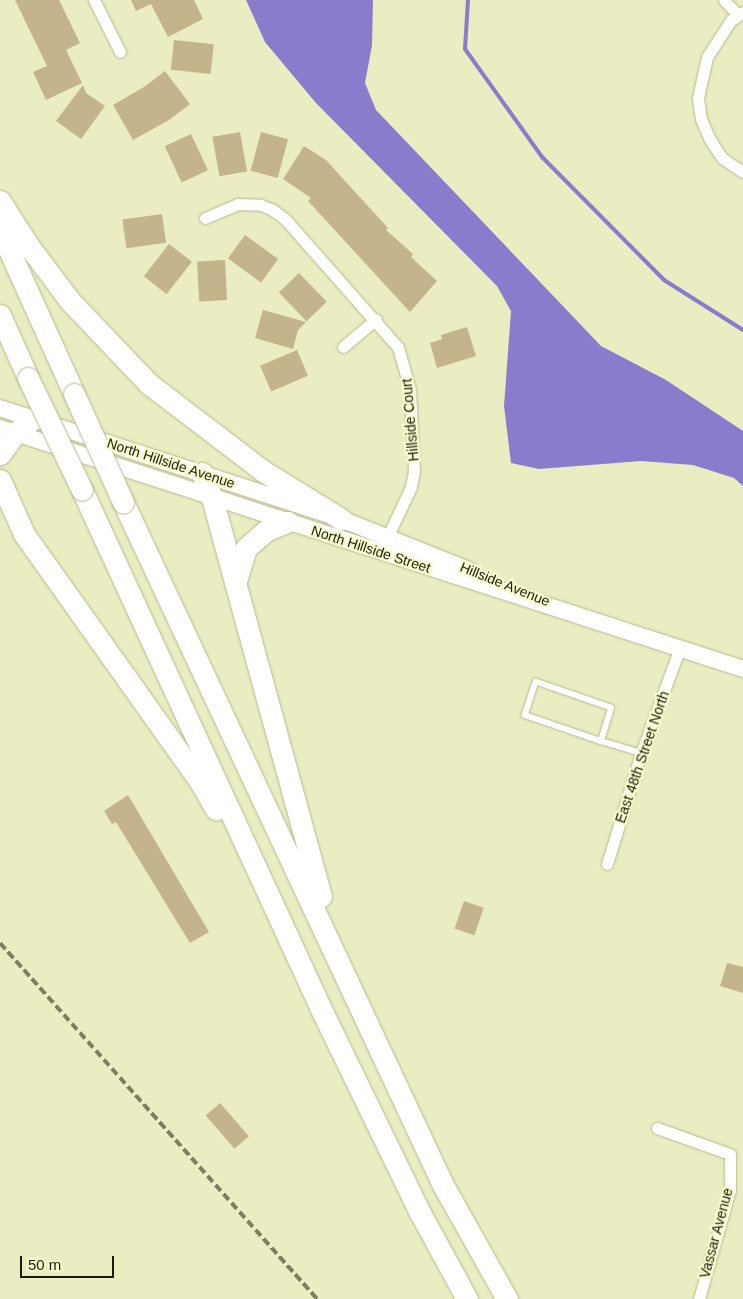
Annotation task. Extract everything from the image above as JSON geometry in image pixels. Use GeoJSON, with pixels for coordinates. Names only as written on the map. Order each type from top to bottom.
{"type":"FeatureCollection","features":[{"type":"Feature","properties":{"kind":"highway"},"geometry":{"type":"LineString","coordinates":[[0,201],[28,245],[70,301],[149,384],[263,471],[341,519]]}},
{"type":"Feature","properties":{"kind":"highway"},"geometry":{"type":"LineString","coordinates":[[0,230],[123,502],[443,1185],[507,1299]]}},
{"type":"Feature","properties":{"kind":"highway"},"geometry":{"type":"LineString","coordinates":[[0,315],[321,1009],[419,1211],[467,1299]]}},
{"type":"Feature","properties":{"kind":"highway"},"geometry":{"type":"LineString","coordinates":[[0,454],[7,430],[33,418]]}},
{"type":"Feature","properties":{"kind":"highway"},"geometry":{"type":"LineString","coordinates":[[202,473],[212,498],[236,583],[313,871],[358,1003]]}},
{"type":"Feature","properties":{"kind":"highway"},"geometry":{"type":"LineString","coordinates":[[0,480],[24,534],[61,590],[199,780],[302,986],[321,1009]]}},
{"type":"Feature","properties":{"kind":"highway"},"geometry":{"type":"LineString","coordinates":[[236,583],[240,561],[246,548],[267,530],[287,522]]}},
{"type":"Feature","properties":{"kind":"main road","name":"North Hillside Avenue"},"geometry":{"type":"LineString","coordinates":[[0,408],[341,519]]}},
{"type":"Feature","properties":{"kind":"main road","name":"North Hillside Street"},"geometry":{"type":"LineString","coordinates":[[7,430],[287,522],[384,545]]}},
{"type":"Feature","properties":{"kind":"main road","name":"Hillside Avenue"},"geometry":{"type":"LineString","coordinates":[[341,519],[384,545],[679,650]]}},
{"type":"Feature","properties":{"kind":"main road"},"geometry":{"type":"LineString","coordinates":[[679,650],[743,669]]}},
{"type":"Feature","properties":{"kind":"street"},"geometry":{"type":"LineString","coordinates":[[94,0],[120,52]]}},
{"type":"Feature","properties":{"kind":"street"},"geometry":{"type":"LineString","coordinates":[[724,0],[740,13],[718,36],[707,57],[698,98],[701,119],[709,138],[722,158],[743,172]]}},
{"type":"Feature","properties":{"kind":"street","name":"Hillside Court"},"geometry":{"type":"LineString","coordinates":[[205,218],[238,204],[261,205],[273,210],[285,219],[376,319],[398,347],[410,390],[414,452],[411,487],[384,545]]}},
{"type":"Feature","properties":{"kind":"street"},"geometry":{"type":"LineString","coordinates":[[343,347],[376,319]]}},
{"type":"Feature","properties":{"kind":"street","name":"East 48th Street North"},"geometry":{"type":"LineString","coordinates":[[607,864],[641,753],[679,650]]}},
{"type":"Feature","properties":{"kind":"street","name":"Vassar Avenue"},"geometry":{"type":"LineString","coordinates":[[657,1128],[730,1154],[730,1190],[699,1299]]}},
{"type":"Feature","properties":{"kind":"lane"},"geometry":{"type":"LineString","coordinates":[[601,741],[611,708],[536,682],[525,715],[601,741],[641,753]]}},
{"type":"Feature","properties":{"kind":"shaded area"},"geometry":{"type":"Polygon","coordinates":[[[246,0],[373,0],[372,45],[365,83],[376,110],[601,346],[666,380],[743,431],[743,486],[734,478],[693,465],[641,461],[539,469],[511,463],[504,406],[511,311],[497,286],[316,103],[265,42],[246,0]]]}},
{"type":"Feature","properties":{"kind":"building"},"geometry":{"type":"Polygon","coordinates":[[[15,0],[59,0],[80,43],[66,50],[82,83],[46,100],[33,72],[47,66],[15,0]]]}},
{"type":"Feature","properties":{"kind":"building"},"geometry":{"type":"Polygon","coordinates":[[[131,0],[194,0],[203,19],[168,37],[151,4],[136,11],[131,0]]]}},
{"type":"Feature","properties":{"kind":"building"},"geometry":{"type":"Polygon","coordinates":[[[174,40],[214,44],[211,74],[171,70],[174,40]]]}},
{"type":"Feature","properties":{"kind":"building"},"geometry":{"type":"Polygon","coordinates":[[[165,71],[190,104],[169,120],[133,140],[113,105],[144,87],[165,71]]]}},
{"type":"Feature","properties":{"kind":"building"},"geometry":{"type":"Polygon","coordinates":[[[83,85],[86,93],[105,106],[81,139],[56,121],[83,85]]]}},
{"type":"Feature","properties":{"kind":"building"},"geometry":{"type":"Polygon","coordinates":[[[240,132],[247,171],[219,176],[212,137],[240,132]]]}},
{"type":"Feature","properties":{"kind":"building"},"geometry":{"type":"Polygon","coordinates":[[[261,132],[288,139],[278,178],[251,171],[261,132]]]}},
{"type":"Feature","properties":{"kind":"building"},"geometry":{"type":"Polygon","coordinates":[[[191,134],[208,170],[182,183],[165,146],[191,134]]]}},
{"type":"Feature","properties":{"kind":"building"},"geometry":{"type":"Polygon","coordinates":[[[304,146],[326,160],[388,228],[386,230],[413,254],[411,257],[437,281],[410,312],[308,201],[311,198],[283,179],[304,146]]]}},
{"type":"Feature","properties":{"kind":"building"},"geometry":{"type":"Polygon","coordinates":[[[162,214],[166,243],[126,248],[122,220],[162,214]]]}},
{"type":"Feature","properties":{"kind":"building"},"geometry":{"type":"Polygon","coordinates":[[[245,235],[278,259],[261,283],[228,258],[245,235]]]}},
{"type":"Feature","properties":{"kind":"building"},"geometry":{"type":"Polygon","coordinates":[[[169,244],[192,262],[167,294],[144,276],[169,244]]]}},
{"type":"Feature","properties":{"kind":"building"},"geometry":{"type":"Polygon","coordinates":[[[225,260],[227,300],[199,301],[197,261],[225,260]]]}},
{"type":"Feature","properties":{"kind":"building"},"geometry":{"type":"Polygon","coordinates":[[[299,273],[327,302],[307,321],[279,292],[299,273]]]}},
{"type":"Feature","properties":{"kind":"building"},"geometry":{"type":"Polygon","coordinates":[[[263,310],[306,322],[298,330],[293,349],[255,338],[263,310]]]}},
{"type":"Feature","properties":{"kind":"building"},"geometry":{"type":"Polygon","coordinates":[[[467,327],[476,356],[437,368],[430,343],[442,339],[441,335],[467,327]]]}},
{"type":"Feature","properties":{"kind":"building"},"geometry":{"type":"Polygon","coordinates":[[[297,350],[308,376],[271,391],[260,366],[297,350]]]}},
{"type":"Feature","properties":{"kind":"building"},"geometry":{"type":"Polygon","coordinates":[[[128,795],[209,932],[190,943],[116,822],[112,824],[104,811],[128,795]]]}},
{"type":"Feature","properties":{"kind":"building"},"geometry":{"type":"Polygon","coordinates":[[[464,901],[484,908],[474,935],[455,928],[464,901]]]}},
{"type":"Feature","properties":{"kind":"building"},"geometry":{"type":"Polygon","coordinates":[[[727,963],[743,967],[743,993],[720,986],[727,963]]]}},
{"type":"Feature","properties":{"kind":"building"},"geometry":{"type":"Polygon","coordinates":[[[220,1103],[249,1136],[235,1149],[206,1115],[220,1103]]]}},
{"type":"Feature","properties":{"kind":"waterway"},"geometry":{"type":"LineString","coordinates":[[468,0],[465,49],[542,157],[664,280],[743,330]]}},
{"type":"Feature","properties":{"kind":"railway"},"geometry":{"type":"LineString","coordinates":[[0,943],[317,1299]]}}]}
